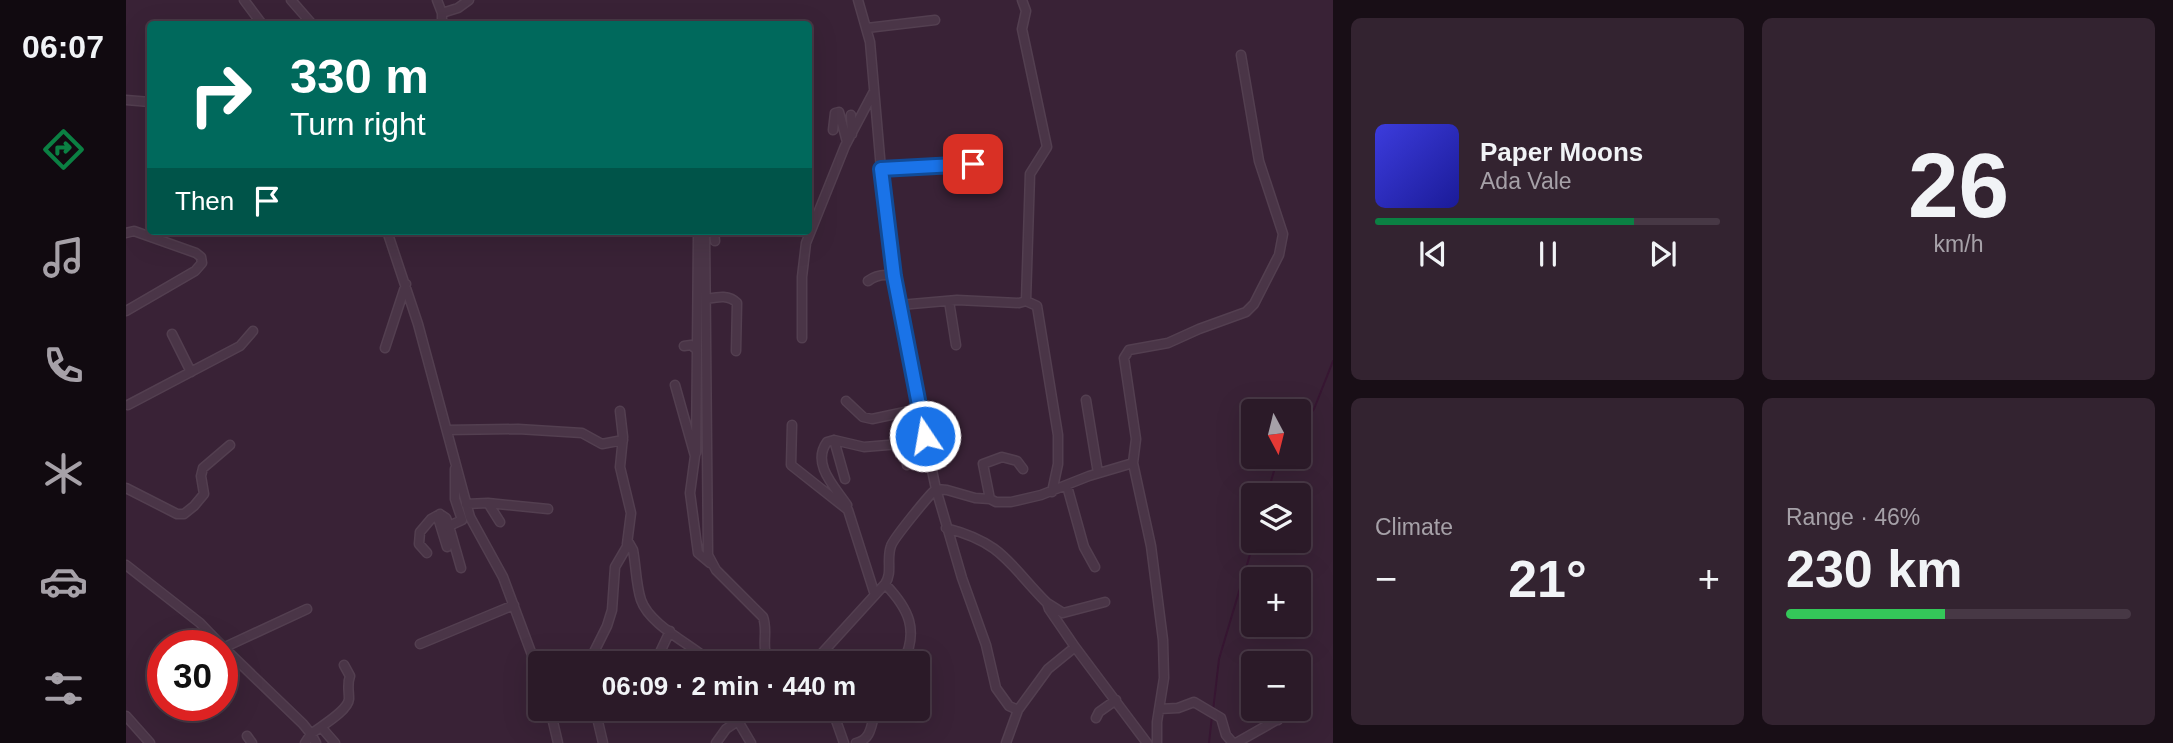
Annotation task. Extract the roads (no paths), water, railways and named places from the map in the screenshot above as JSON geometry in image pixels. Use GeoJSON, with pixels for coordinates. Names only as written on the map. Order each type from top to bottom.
{"type":"FeatureCollection","features":[{"type":"Feature","properties":{"kind":"street"},"geometry":{"type":"LineString","coordinates":[[244,0],[260,21]]}},
{"type":"Feature","properties":{"kind":"street"},"geometry":{"type":"LineString","coordinates":[[291,0],[309,21]]}},
{"type":"Feature","properties":{"kind":"street"},"geometry":{"type":"LineString","coordinates":[[437,0],[442,21]]}},
{"type":"Feature","properties":{"kind":"street"},"geometry":{"type":"LineString","coordinates":[[442,13],[458,8],[469,0]]}},
{"type":"Feature","properties":{"kind":"street"},"geometry":{"type":"LineString","coordinates":[[858,0],[867,28],[894,276],[936,489],[946,528],[986,645],[996,688],[1005,702],[1018,710]]}},
{"type":"Feature","properties":{"kind":"street"},"geometry":{"type":"LineString","coordinates":[[1022,0],[1026,11],[1022,29],[1047,148],[1030,174],[1026,300]]}},
{"type":"Feature","properties":{"kind":"street"},"geometry":{"type":"LineString","coordinates":[[867,28],[934,20]]}},
{"type":"Feature","properties":{"kind":"street"},"geometry":{"type":"LineString","coordinates":[[1157,743],[1164,678],[1163,640],[1151,546],[1133,463],[1136,439],[1125,363],[1126,352],[1168,343],[1246,312],[1254,304],[1279,255],[1283,241],[1280,225],[1257,153],[1241,55]]}},
{"type":"Feature","properties":{"kind":"street"},"geometry":{"type":"LineString","coordinates":[[812,229],[850,138],[874,90]]}},
{"type":"Feature","properties":{"kind":"street"},"geometry":{"type":"LineString","coordinates":[[126,100],[147,103]]}},
{"type":"Feature","properties":{"kind":"street"},"geometry":{"type":"LineString","coordinates":[[833,130],[835,113],[839,112],[850,138]]}},
{"type":"Feature","properties":{"kind":"street"},"geometry":{"type":"LineString","coordinates":[[850,138],[851,115]]}},
{"type":"Feature","properties":{"kind":"street"},"geometry":{"type":"LineString","coordinates":[[881,169],[973,164],[988,169]]}},
{"type":"Feature","properties":{"kind":"street"},"geometry":{"type":"LineString","coordinates":[[126,233],[134,230],[147,235]]}},
{"type":"Feature","properties":{"kind":"street"},"geometry":{"type":"LineString","coordinates":[[126,311],[195,271],[202,263],[201,257],[196,253],[147,235]]}},
{"type":"Feature","properties":{"kind":"street"},"geometry":{"type":"LineString","coordinates":[[388,235],[406,284],[470,517],[494,559],[531,651]]}},
{"type":"Feature","properties":{"kind":"street"},"geometry":{"type":"LineString","coordinates":[[702,235],[706,299],[707,543],[712,565]]}},
{"type":"Feature","properties":{"kind":"street"},"geometry":{"type":"LineString","coordinates":[[702,235],[695,456],[690,493],[698,553],[763,617],[766,627],[764,651]]}},
{"type":"Feature","properties":{"kind":"street"},"geometry":{"type":"LineString","coordinates":[[714,235],[715,241]]}},
{"type":"Feature","properties":{"kind":"street"},"geometry":{"type":"LineString","coordinates":[[802,338],[802,277],[809,235]]}},
{"type":"Feature","properties":{"kind":"street"},"geometry":{"type":"LineString","coordinates":[[868,281],[883,275],[894,276]]}},
{"type":"Feature","properties":{"kind":"street"},"geometry":{"type":"LineString","coordinates":[[385,348],[406,284]]}},
{"type":"Feature","properties":{"kind":"street"},"geometry":{"type":"LineString","coordinates":[[706,299],[721,296],[737,303],[736,351]]}},
{"type":"Feature","properties":{"kind":"street"},"geometry":{"type":"LineString","coordinates":[[900,305],[949,301],[1019,303],[1026,300]]}},
{"type":"Feature","properties":{"kind":"street"},"geometry":{"type":"LineString","coordinates":[[1026,300],[1037,306],[1058,435],[1058,464],[1052,492]]}},
{"type":"Feature","properties":{"kind":"street"},"geometry":{"type":"LineString","coordinates":[[949,301],[956,345]]}},
{"type":"Feature","properties":{"kind":"street"},"geometry":{"type":"LineString","coordinates":[[127,403],[240,346],[253,331]]}},
{"type":"Feature","properties":{"kind":"street"},"geometry":{"type":"LineString","coordinates":[[172,334],[191,372]]}},
{"type":"Feature","properties":{"kind":"street"},"geometry":{"type":"LineString","coordinates":[[684,346],[691,345],[697,349]]}},
{"type":"Feature","properties":{"kind":"street"},"geometry":{"type":"LineString","coordinates":[[675,385],[695,456]]}},
{"type":"Feature","properties":{"kind":"street"},"geometry":{"type":"LineString","coordinates":[[1086,400],[1098,473]]}},
{"type":"Feature","properties":{"kind":"street"},"geometry":{"type":"LineString","coordinates":[[846,401],[863,417],[872,419],[919,409]]}},
{"type":"Feature","properties":{"kind":"street"},"geometry":{"type":"LineString","coordinates":[[594,651],[612,610],[615,567],[627,544],[631,513],[620,467],[623,440],[620,411]]}},
{"type":"Feature","properties":{"kind":"street"},"geometry":{"type":"LineString","coordinates":[[792,425],[791,464],[848,510],[875,595]]}},
{"type":"Feature","properties":{"kind":"street"},"geometry":{"type":"LineString","coordinates":[[447,430],[518,429],[582,433],[602,444],[623,440]]}},
{"type":"Feature","properties":{"kind":"street"},"geometry":{"type":"LineString","coordinates":[[845,508],[847,505],[831,484],[823,467],[824,445],[834,440],[864,447],[900,444],[905,446],[907,466]]}},
{"type":"Feature","properties":{"kind":"street"},"geometry":{"type":"LineString","coordinates":[[834,440],[845,479]]}},
{"type":"Feature","properties":{"kind":"street"},"geometry":{"type":"LineString","coordinates":[[126,488],[177,514],[184,514],[204,494],[201,476],[203,468],[230,444]]}},
{"type":"Feature","properties":{"kind":"street"},"geometry":{"type":"LineString","coordinates":[[990,499],[983,464],[1002,457],[1017,461],[1023,469]]}},
{"type":"Feature","properties":{"kind":"street"},"geometry":{"type":"LineString","coordinates":[[936,489],[996,502],[1011,502],[1052,492],[1098,473],[1133,463]]}},
{"type":"Feature","properties":{"kind":"street"},"geometry":{"type":"LineString","coordinates":[[449,526],[462,520],[455,499],[456,466]]}},
{"type":"Feature","properties":{"kind":"street"},"geometry":{"type":"LineString","coordinates":[[1067,486],[1084,547],[1095,567]]}},
{"type":"Feature","properties":{"kind":"street"},"geometry":{"type":"LineString","coordinates":[[824,651],[885,584],[890,576],[889,554],[894,540],[936,489]]}},
{"type":"Feature","properties":{"kind":"street"},"geometry":{"type":"LineString","coordinates":[[466,504],[488,503],[548,509]]}},
{"type":"Feature","properties":{"kind":"street"},"geometry":{"type":"LineString","coordinates":[[488,503],[499,522]]}},
{"type":"Feature","properties":{"kind":"street"},"geometry":{"type":"LineString","coordinates":[[440,514],[446,517],[461,568]]}},
{"type":"Feature","properties":{"kind":"street"},"geometry":{"type":"LineString","coordinates":[[440,514],[439,521],[447,547]]}},
{"type":"Feature","properties":{"kind":"street"},"geometry":{"type":"LineString","coordinates":[[427,553],[419,544],[420,532],[431,519],[440,514]]}},
{"type":"Feature","properties":{"kind":"street"},"geometry":{"type":"LineString","coordinates":[[946,528],[969,534],[1000,552],[1016,566],[1047,603],[1063,613],[1105,602]]}},
{"type":"Feature","properties":{"kind":"street"},"geometry":{"type":"LineString","coordinates":[[627,544],[632,548],[642,603],[670,631],[699,651]]}},
{"type":"Feature","properties":{"kind":"street"},"geometry":{"type":"LineString","coordinates":[[126,565],[206,630]]}},
{"type":"Feature","properties":{"kind":"street"},"geometry":{"type":"LineString","coordinates":[[885,584],[903,604],[911,625],[907,651]]}},
{"type":"Feature","properties":{"kind":"street"},"geometry":{"type":"LineString","coordinates":[[1047,603],[1075,647],[1147,743]]}},
{"type":"Feature","properties":{"kind":"street"},"geometry":{"type":"LineString","coordinates":[[420,643],[514,605]]}},
{"type":"Feature","properties":{"kind":"street"},"geometry":{"type":"LineString","coordinates":[[238,640],[307,609]]}},
{"type":"Feature","properties":{"kind":"street"},"geometry":{"type":"LineString","coordinates":[[661,651],[670,631]]}},
{"type":"Feature","properties":{"kind":"street"},"geometry":{"type":"LineString","coordinates":[[1006,743],[1018,710],[1048,669],[1075,647]]}},
{"type":"Feature","properties":{"kind":"street"},"geometry":{"type":"LineString","coordinates":[[238,663],[311,734],[316,743]]}},
{"type":"Feature","properties":{"kind":"street"},"geometry":{"type":"LineString","coordinates":[[306,743],[311,734],[347,705],[347,684],[350,676],[344,665]]}},
{"type":"Feature","properties":{"kind":"street"},"geometry":{"type":"LineString","coordinates":[[1096,718],[1098,712],[1116,700]]}},
{"type":"Feature","properties":{"kind":"street"},"geometry":{"type":"LineString","coordinates":[[1159,709],[1178,708],[1190,702],[1199,704],[1222,719],[1226,735],[1234,743],[1276,721]]}},
{"type":"Feature","properties":{"kind":"street"},"geometry":{"type":"LineString","coordinates":[[126,716],[150,743]]}},
{"type":"Feature","properties":{"kind":"street"},"geometry":{"type":"LineString","coordinates":[[553,721],[558,743]]}},
{"type":"Feature","properties":{"kind":"street"},"geometry":{"type":"LineString","coordinates":[[598,721],[603,743]]}},
{"type":"Feature","properties":{"kind":"street"},"geometry":{"type":"LineString","coordinates":[[716,743],[726,729],[738,721],[751,743]]}},
{"type":"Feature","properties":{"kind":"street"},"geometry":{"type":"LineString","coordinates":[[836,721],[844,742],[855,743],[868,736],[872,721]]}},
{"type":"Feature","properties":{"kind":"street"},"geometry":{"type":"LineString","coordinates":[[321,727],[335,743]]}},
{"type":"Feature","properties":{"kind":"waterway"},"geometry":{"type":"LineString","coordinates":[[1311,413],[1333,361]]}},
{"type":"Feature","properties":{"kind":"waterway"},"geometry":{"type":"LineString","coordinates":[[1270,483],[1275,469]]}},
{"type":"Feature","properties":{"kind":"waterway"},"geometry":{"type":"LineString","coordinates":[[1213,711],[1219,659],[1250,553]]}},
{"type":"Feature","properties":{"kind":"waterway"},"geometry":{"type":"LineString","coordinates":[[1209,743],[1212,716]]}}]}
